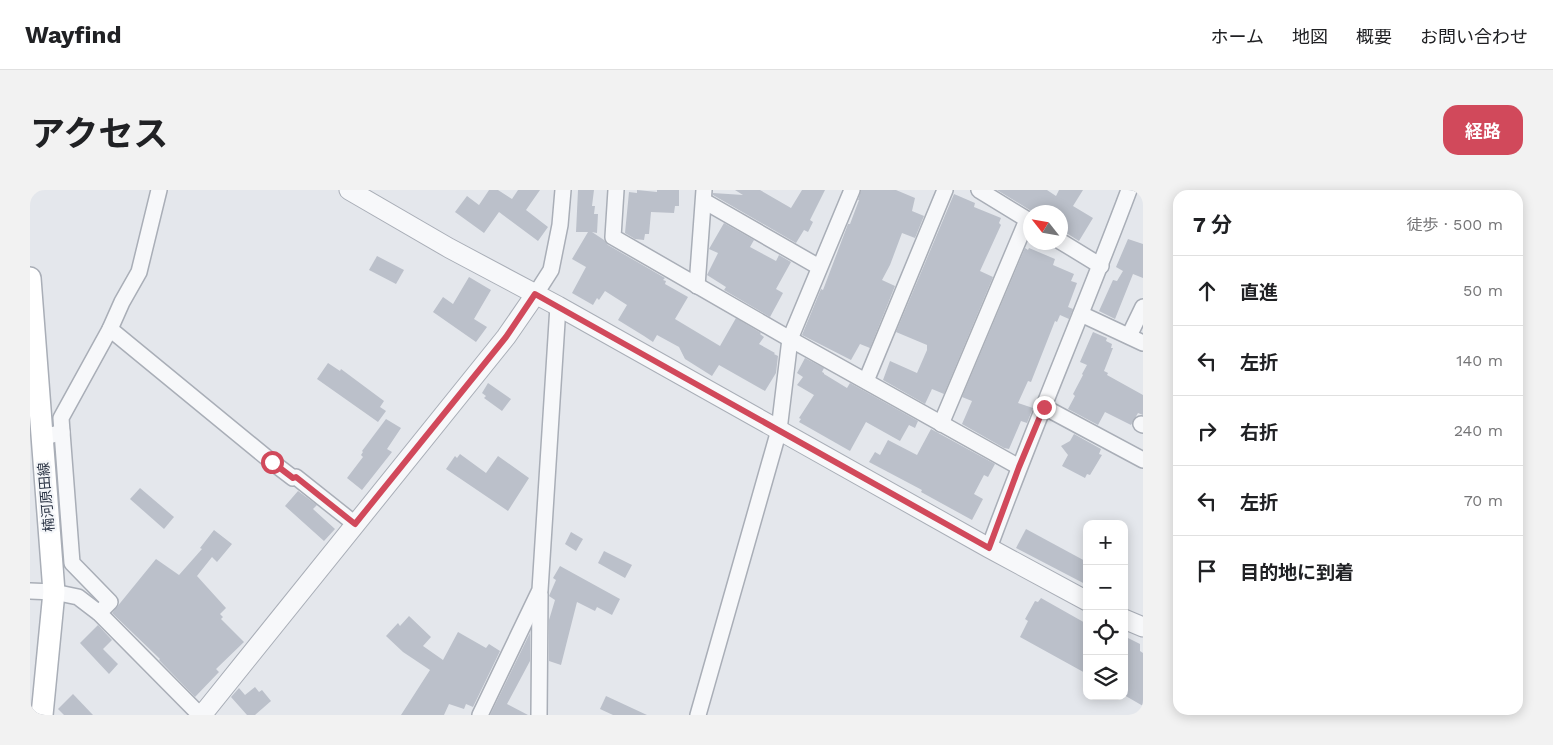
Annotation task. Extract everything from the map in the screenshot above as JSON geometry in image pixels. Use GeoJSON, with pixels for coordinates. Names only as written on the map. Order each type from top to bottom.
{"type":"FeatureCollection","features":[{"type":"Feature","properties":{"kind":"main road","name":"楠河原田線"},"geometry":{"type":"LineString","coordinates":[[30,278],[52,435],[54,592],[42,715]]}},
{"type":"Feature","properties":{"kind":"street"},"geometry":{"type":"LineString","coordinates":[[99,613],[110,602],[72,563],[52,435],[139,272],[159,190]]}},
{"type":"Feature","properties":{"kind":"street"},"geometry":{"type":"LineString","coordinates":[[349,190],[449,248],[558,306],[1083,599]]}},
{"type":"Feature","properties":{"kind":"street"},"geometry":{"type":"LineString","coordinates":[[30,591],[54,592],[78,597],[99,613],[201,715],[506,337],[551,270],[560,225],[563,190]]}},
{"type":"Feature","properties":{"kind":"street"},"geometry":{"type":"LineString","coordinates":[[616,190],[613,237],[790,339],[1019,467]]}},
{"type":"Feature","properties":{"kind":"street"},"geometry":{"type":"LineString","coordinates":[[866,381],[945,190]]}},
{"type":"Feature","properties":{"kind":"street"},"geometry":{"type":"LineString","coordinates":[[979,190],[1023,217]]}},
{"type":"Feature","properties":{"kind":"street"},"geometry":{"type":"LineString","coordinates":[[989,548],[1019,467],[1129,190]]}},
{"type":"Feature","properties":{"kind":"street"},"geometry":{"type":"LineString","coordinates":[[698,715],[779,430],[790,339],[847,192]]}},
{"type":"Feature","properties":{"kind":"street"},"geometry":{"type":"LineString","coordinates":[[697,286],[704,195],[819,267]]}},
{"type":"Feature","properties":{"kind":"street"},"geometry":{"type":"LineString","coordinates":[[941,424],[1023,235]]}},
{"type":"Feature","properties":{"kind":"street"},"geometry":{"type":"LineString","coordinates":[[1068,246],[1100,266]]}},
{"type":"Feature","properties":{"kind":"street"},"geometry":{"type":"LineString","coordinates":[[540,715],[540,590],[558,306]]}},
{"type":"Feature","properties":{"kind":"street"},"geometry":{"type":"LineString","coordinates":[[1081,314],[1136,339],[1143,307]]}},
{"type":"Feature","properties":{"kind":"street"},"geometry":{"type":"LineString","coordinates":[[110,329],[272,462],[293,478],[296,477],[355,524]]}},
{"type":"Feature","properties":{"kind":"street"},"geometry":{"type":"LineString","coordinates":[[1044,407],[1143,460]]}},
{"type":"Feature","properties":{"kind":"street"},"geometry":{"type":"LineString","coordinates":[[480,715],[540,590]]}},
{"type":"Feature","properties":{"kind":"street"},"geometry":{"type":"LineString","coordinates":[[1128,621],[1143,628]]}},
{"type":"Feature","properties":{"kind":"building"},"geometry":{"type":"Polygon","coordinates":[[[489,190],[498,190],[512,199],[518,190],[540,190],[526,210],[548,227],[538,241],[499,212],[484,233],[455,212],[467,196],[479,205],[489,190]]]}},
{"type":"Feature","properties":{"kind":"building"},"geometry":{"type":"Polygon","coordinates":[[[578,190],[594,190],[592,206],[595,206],[594,214],[598,214],[597,233],[592,232],[608,245],[665,278],[663,280],[666,281],[665,284],[688,297],[675,319],[720,346],[736,318],[761,333],[764,337],[759,344],[778,356],[776,373],[765,391],[719,365],[712,376],[685,359],[679,347],[657,335],[653,342],[618,320],[627,305],[605,291],[599,300],[597,298],[593,305],[572,293],[586,267],[572,259],[588,232],[576,232],[578,190]]]}},
{"type":"Feature","properties":{"kind":"building"},"geometry":{"type":"Polygon","coordinates":[[[637,190],[657,192],[657,190],[679,190],[679,206],[675,206],[674,213],[651,212],[649,234],[645,234],[644,240],[635,239],[625,233],[629,192],[637,193],[637,190]]]}},
{"type":"Feature","properties":{"kind":"building"},"geometry":{"type":"Polygon","coordinates":[[[735,190],[760,190],[791,208],[802,190],[825,190],[810,220],[813,222],[808,232],[804,230],[796,243],[713,195],[713,193],[743,195],[735,190]]]}},
{"type":"Feature","properties":{"kind":"building"},"geometry":{"type":"Polygon","coordinates":[[[861,190],[896,190],[915,198],[912,211],[924,216],[915,238],[902,233],[882,280],[895,286],[870,348],[860,344],[851,360],[802,335],[821,289],[823,290],[848,224],[850,224],[861,190]]]}},
{"type":"Feature","properties":{"kind":"building"},"geometry":{"type":"Polygon","coordinates":[[[997,190],[1047,190],[1056,196],[1059,190],[1083,190],[1073,206],[1093,218],[1079,241],[1068,234],[1068,205],[1023,206],[997,190]]]}},
{"type":"Feature","properties":{"kind":"building"},"geometry":{"type":"Polygon","coordinates":[[[954,194],[975,203],[974,207],[1001,218],[999,223],[1001,225],[980,271],[993,277],[944,394],[932,389],[925,404],[883,380],[890,361],[917,373],[927,350],[927,345],[896,332],[954,194]]]}},
{"type":"Feature","properties":{"kind":"building"},"geometry":{"type":"Polygon","coordinates":[[[724,223],[754,240],[750,247],[776,261],[779,255],[791,262],[776,289],[783,293],[770,317],[724,290],[726,287],[707,275],[718,253],[709,249],[724,223]]]}},
{"type":"Feature","properties":{"kind":"building"},"geometry":{"type":"Polygon","coordinates":[[[1128,239],[1143,244],[1143,278],[1133,274],[1115,319],[1099,311],[1113,280],[1117,281],[1123,271],[1116,267],[1128,239]]]}},
{"type":"Feature","properties":{"kind":"building"},"geometry":{"type":"Polygon","coordinates":[[[1024,250],[1034,250],[1055,259],[1053,265],[1074,274],[1071,281],[1077,283],[1068,307],[1073,309],[1069,319],[1060,315],[1057,322],[1055,321],[1031,382],[1028,381],[1018,403],[1033,408],[1027,423],[1021,421],[1009,449],[962,424],[972,401],[962,397],[1024,250]]]}},
{"type":"Feature","properties":{"kind":"building"},"geometry":{"type":"Polygon","coordinates":[[[377,256],[404,270],[396,284],[369,270],[377,256]]]}},
{"type":"Feature","properties":{"kind":"building"},"geometry":{"type":"Polygon","coordinates":[[[469,277],[491,290],[474,319],[487,327],[476,342],[433,312],[443,297],[453,304],[469,277]]]}},
{"type":"Feature","properties":{"kind":"building"},"geometry":{"type":"Polygon","coordinates":[[[1093,332],[1107,338],[1106,341],[1112,344],[1111,348],[1113,348],[1104,371],[1108,373],[1107,375],[1143,395],[1143,415],[1138,413],[1131,425],[1105,412],[1098,425],[1068,409],[1087,365],[1080,362],[1093,332]]]}},
{"type":"Feature","properties":{"kind":"building"},"geometry":{"type":"Polygon","coordinates":[[[805,358],[824,368],[822,372],[824,374],[847,388],[850,383],[918,421],[915,428],[909,425],[900,441],[866,422],[850,451],[799,422],[801,419],[799,418],[814,395],[797,385],[803,377],[797,373],[805,358]]]}},
{"type":"Feature","properties":{"kind":"building"},"geometry":{"type":"Polygon","coordinates":[[[328,363],[340,371],[341,369],[384,401],[380,407],[386,411],[378,422],[317,379],[328,363]]]}},
{"type":"Feature","properties":{"kind":"building"},"geometry":{"type":"Polygon","coordinates":[[[488,383],[511,399],[502,411],[484,398],[486,396],[482,393],[488,383]]]}},
{"type":"Feature","properties":{"kind":"building"},"geometry":{"type":"Polygon","coordinates":[[[386,419],[401,428],[387,449],[392,452],[362,490],[347,478],[363,457],[361,455],[362,451],[386,419]]]}},
{"type":"Feature","properties":{"kind":"building"},"geometry":{"type":"Polygon","coordinates":[[[931,429],[995,464],[988,477],[984,475],[974,494],[983,499],[972,520],[921,492],[922,490],[869,462],[875,452],[880,455],[888,440],[917,455],[931,429]]]}},
{"type":"Feature","properties":{"kind":"building"},"geometry":{"type":"Polygon","coordinates":[[[1074,434],[1101,449],[1099,454],[1102,455],[1090,475],[1087,474],[1085,478],[1062,466],[1068,455],[1061,446],[1070,441],[1074,434]]]}},
{"type":"Feature","properties":{"kind":"building"},"geometry":{"type":"Polygon","coordinates":[[[460,454],[486,473],[498,456],[529,478],[508,511],[446,469],[455,456],[457,458],[460,454]]]}},
{"type":"Feature","properties":{"kind":"building"},"geometry":{"type":"Polygon","coordinates":[[[140,488],[174,517],[164,529],[130,499],[140,488]]]}},
{"type":"Feature","properties":{"kind":"building"},"geometry":{"type":"Polygon","coordinates":[[[298,491],[317,505],[313,509],[335,529],[324,541],[285,506],[298,491]]]}},
{"type":"Feature","properties":{"kind":"building"},"geometry":{"type":"Polygon","coordinates":[[[1026,529],[1083,560],[1083,583],[1016,548],[1026,529]]]}},
{"type":"Feature","properties":{"kind":"building"},"geometry":{"type":"Polygon","coordinates":[[[214,530],[232,544],[217,562],[212,557],[197,576],[226,608],[220,614],[223,617],[221,619],[244,642],[216,669],[219,672],[195,697],[160,659],[112,613],[156,559],[179,575],[202,549],[200,548],[214,530]]]}},
{"type":"Feature","properties":{"kind":"building"},"geometry":{"type":"Polygon","coordinates":[[[571,532],[583,539],[576,551],[565,544],[571,532]]]}},
{"type":"Feature","properties":{"kind":"building"},"geometry":{"type":"Polygon","coordinates":[[[604,551],[632,565],[625,578],[598,563],[604,551]]]}},
{"type":"Feature","properties":{"kind":"building"},"geometry":{"type":"Polygon","coordinates":[[[560,566],[620,599],[612,615],[597,607],[595,611],[577,602],[561,665],[549,661],[549,620],[555,600],[549,596],[556,580],[553,578],[560,566]]]}},
{"type":"Feature","properties":{"kind":"building"},"geometry":{"type":"Polygon","coordinates":[[[1041,598],[1083,622],[1083,672],[1020,637],[1028,621],[1025,619],[1035,601],[1038,602],[1041,598]]]}},
{"type":"Feature","properties":{"kind":"building"},"geometry":{"type":"Polygon","coordinates":[[[409,616],[431,637],[423,646],[443,660],[458,632],[486,648],[489,644],[500,651],[473,707],[466,704],[464,709],[449,704],[444,715],[401,715],[430,670],[403,652],[386,636],[398,623],[400,626],[409,616]]]}},
{"type":"Feature","properties":{"kind":"building"},"geometry":{"type":"Polygon","coordinates":[[[98,625],[112,640],[103,649],[118,664],[109,674],[80,643],[98,625]]]}},
{"type":"Feature","properties":{"kind":"building"},"geometry":{"type":"Polygon","coordinates":[[[530,633],[530,661],[507,704],[528,715],[490,715],[530,633]]]}},
{"type":"Feature","properties":{"kind":"building"},"geometry":{"type":"Polygon","coordinates":[[[1128,638],[1140,644],[1140,651],[1143,653],[1143,706],[1128,697],[1128,638]]]}},
{"type":"Feature","properties":{"kind":"building"},"geometry":{"type":"Polygon","coordinates":[[[255,687],[259,692],[262,690],[271,701],[255,715],[247,715],[231,697],[239,688],[245,695],[255,687]]]}},
{"type":"Feature","properties":{"kind":"building"},"geometry":{"type":"Polygon","coordinates":[[[73,694],[93,715],[64,715],[58,709],[73,694]]]}},
{"type":"Feature","properties":{"kind":"building"},"geometry":{"type":"Polygon","coordinates":[[[606,696],[647,715],[613,715],[600,709],[606,696]]]}},
{"type":"Feature","properties":{"kind":"route"},"geometry":{"type":"LineString","coordinates":[[272,462],[293,478],[296,477],[355,524],[506,337],[535,294],[989,548],[1044,407]]}}]}
